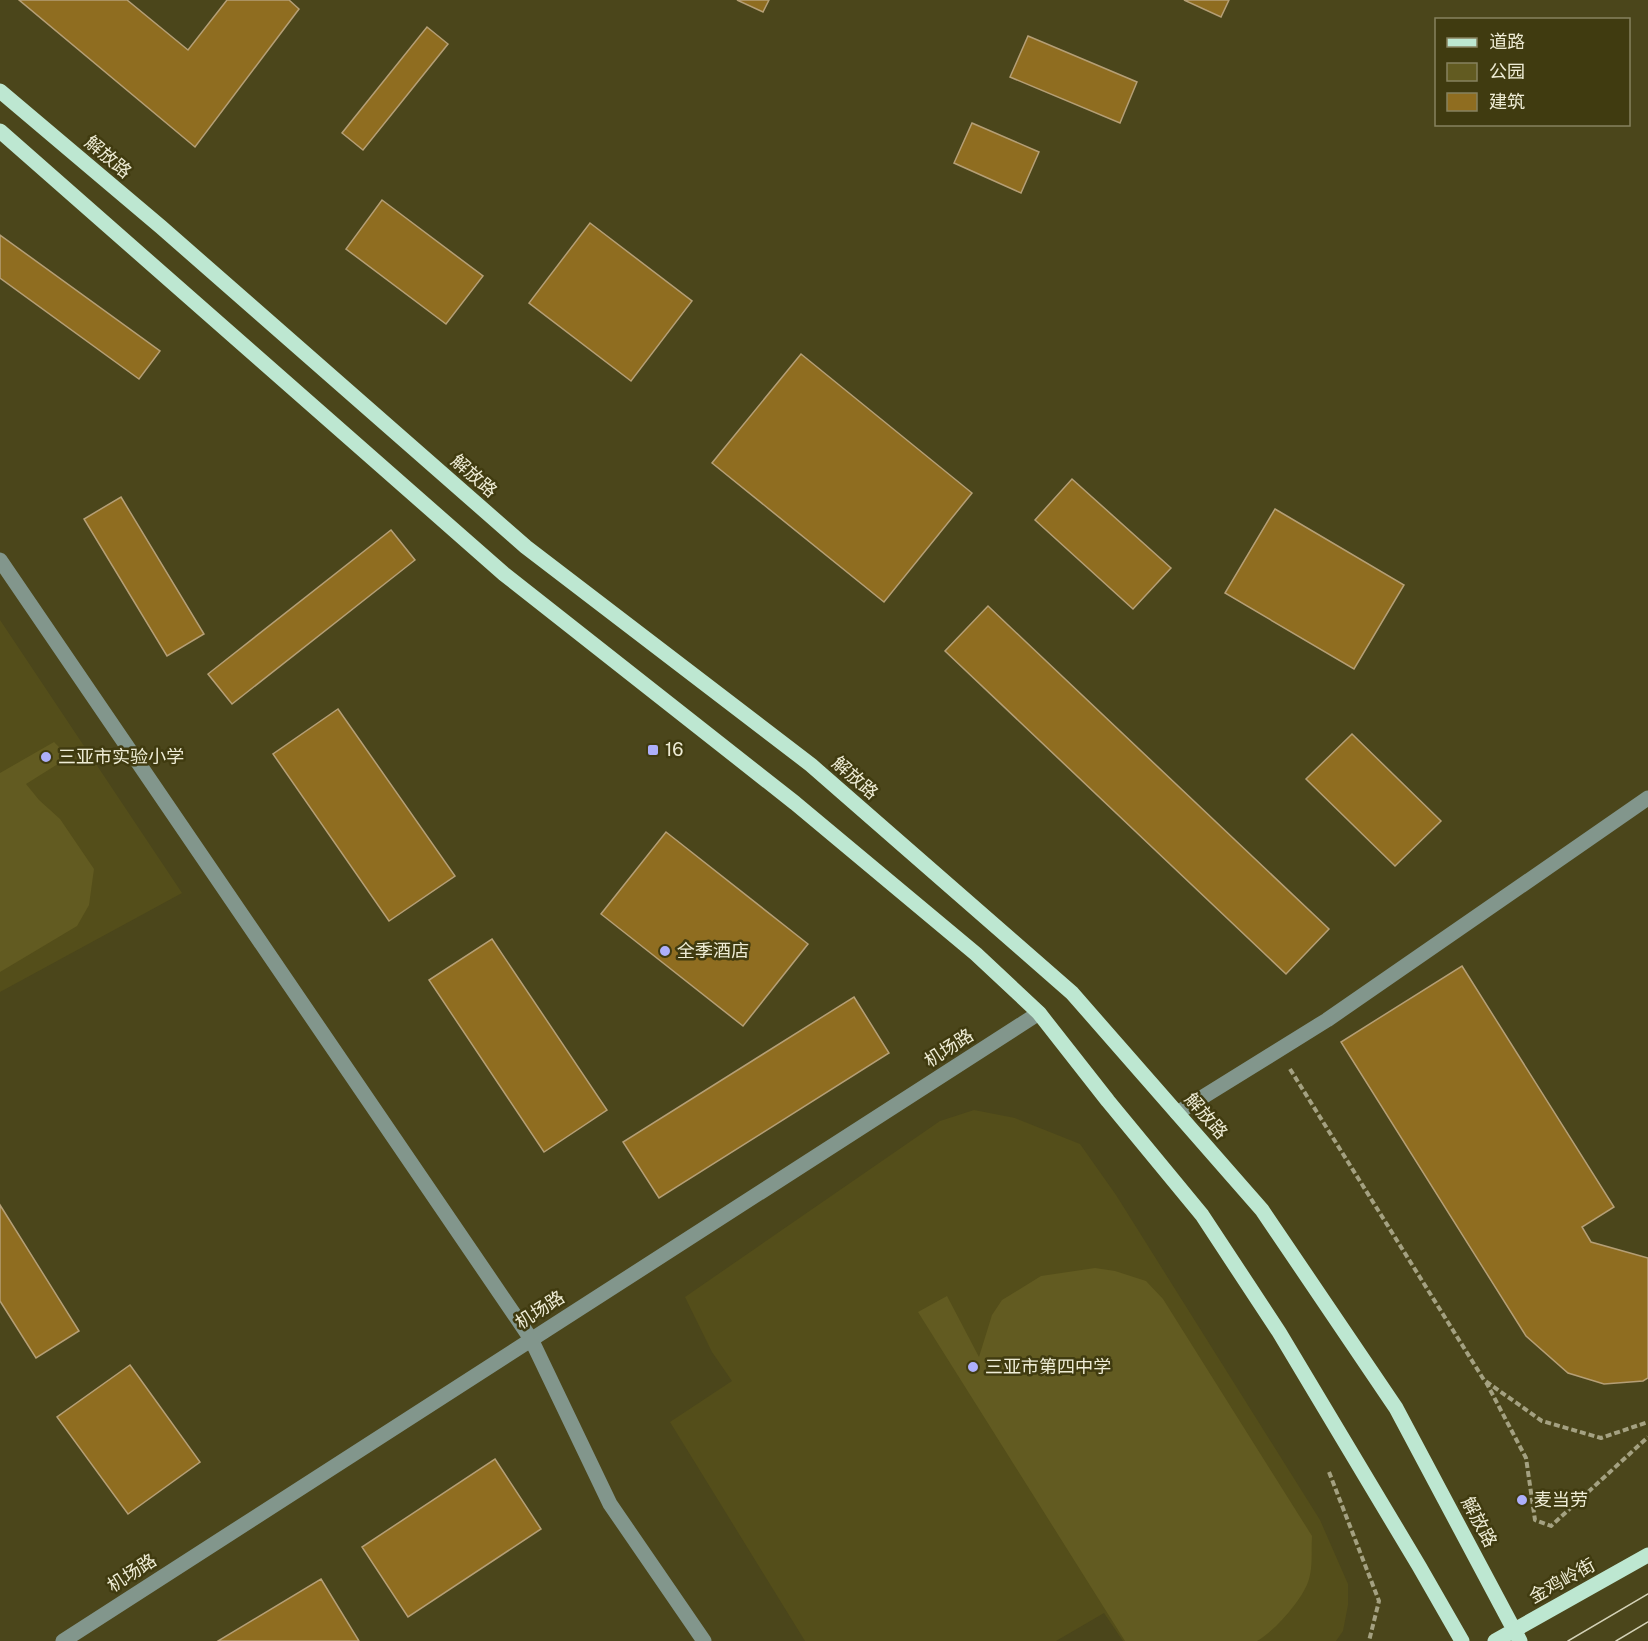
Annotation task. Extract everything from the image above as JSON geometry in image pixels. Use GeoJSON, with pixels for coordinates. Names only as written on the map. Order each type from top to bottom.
{"type":"FeatureCollection","features":[{"type":"Feature","properties":{"kind":"main road","name":"解放路"},"geometry":{"type":"LineString","coordinates":[[0,91],[161,227],[526,547],[820,773],[1072,993],[1262,1210],[1396,1408],[1518,1636]]}},
{"type":"Feature","properties":{"kind":"main road"},"geometry":{"type":"LineString","coordinates":[[0,131],[504,574],[795,803],[976,954],[1039,1013],[1108,1101],[1203,1215],[1285,1342],[1462,1641]]}},
{"type":"Feature","properties":{"kind":"main road","name":"金鸡岭街"},"geometry":{"type":"LineString","coordinates":[[1495,1641],[1518,1636],[1648,1555]]}},
{"type":"Feature","properties":{"kind":"street"},"geometry":{"type":"LineString","coordinates":[[0,560],[531,1340],[610,1504],[704,1641]]}},
{"type":"Feature","properties":{"kind":"street"},"geometry":{"type":"LineString","coordinates":[[1177,1113],[1327,1020],[1648,798]]}},
{"type":"Feature","properties":{"kind":"street","name":"机场路"},"geometry":{"type":"LineString","coordinates":[[63,1641],[1039,1013]]}},
{"type":"Feature","properties":{"kind":"path"},"geometry":{"type":"LineString","coordinates":[[1279,1050],[1484,1380],[1526,1458],[1535,1520],[1551,1526],[1648,1437]]}},
{"type":"Feature","properties":{"kind":"path"},"geometry":{"type":"LineString","coordinates":[[1484,1380],[1542,1421],[1600,1438],[1648,1422]]}},
{"type":"Feature","properties":{"kind":"path"},"geometry":{"type":"LineString","coordinates":[[1329,1472],[1379,1601],[1369,1641]]}},
{"type":"Feature","properties":{"kind":"shaded area","name":"三亚市实验小学"},"geometry":{"type":"Polygon","coordinates":[[[0,620],[182,893],[0,992],[0,620]]]}},
{"type":"Feature","properties":{"kind":"shaded area","name":"三亚市第四中学"},"geometry":{"type":"Polygon","coordinates":[[[974,1110],[1015,1118],[1080,1144],[1116,1195],[1320,1520],[1348,1584],[1348,1605],[1343,1631],[1336,1641],[1123,1641],[1104,1613],[1056,1641],[805,1641],[670,1422],[732,1381],[712,1352],[685,1297],[940,1121],[974,1110]]]}},
{"type":"Feature","properties":{"kind":"green space"},"geometry":{"type":"Polygon","coordinates":[[[54,742],[69,757],[26,784],[39,800],[60,819],[94,869],[89,905],[77,926],[0,972],[0,773],[54,742]]]}},
{"type":"Feature","properties":{"kind":"green space"},"geometry":{"type":"Polygon","coordinates":[[[1095,1268],[1115,1271],[1146,1281],[1163,1299],[1312,1536],[1311,1569],[1306,1587],[1288,1614],[1257,1641],[1125,1641],[918,1312],[947,1296],[979,1357],[992,1315],[1002,1300],[1041,1276],[1095,1268]]]}},
{"type":"Feature","properties":{"kind":"building"},"geometry":{"type":"Polygon","coordinates":[[[19,0],[127,0],[188,50],[227,0],[289,0],[299,9],[195,147],[19,0]]]}},
{"type":"Feature","properties":{"kind":"building"},"geometry":{"type":"Polygon","coordinates":[[[737,0],[769,0],[763,12],[737,0]]]}},
{"type":"Feature","properties":{"kind":"building"},"geometry":{"type":"Polygon","coordinates":[[[1184,0],[1229,0],[1221,17],[1184,0]]]}},
{"type":"Feature","properties":{"kind":"building"},"geometry":{"type":"Polygon","coordinates":[[[427,27],[448,44],[363,150],[342,133],[427,27]]]}},
{"type":"Feature","properties":{"kind":"building"},"geometry":{"type":"Polygon","coordinates":[[[1028,36],[1137,82],[1120,123],[1010,77],[1028,36]]]}},
{"type":"Feature","properties":{"kind":"building"},"geometry":{"type":"Polygon","coordinates":[[[972,123],[1039,152],[1021,193],[954,163],[972,123]]]}},
{"type":"Feature","properties":{"kind":"building"},"geometry":{"type":"Polygon","coordinates":[[[382,200],[483,276],[446,324],[346,249],[382,200]]]}},
{"type":"Feature","properties":{"kind":"building"},"geometry":{"type":"Polygon","coordinates":[[[590,223],[692,301],[631,381],[529,303],[590,223]]]}},
{"type":"Feature","properties":{"kind":"building"},"geometry":{"type":"Polygon","coordinates":[[[0,235],[160,351],[139,379],[0,278],[0,235]]]}},
{"type":"Feature","properties":{"kind":"building"},"geometry":{"type":"Polygon","coordinates":[[[801,354],[972,493],[884,602],[712,463],[801,354]]]}},
{"type":"Feature","properties":{"kind":"building"},"geometry":{"type":"Polygon","coordinates":[[[1072,479],[1171,568],[1133,609],[1035,520],[1072,479]]]}},
{"type":"Feature","properties":{"kind":"building"},"geometry":{"type":"Polygon","coordinates":[[[121,497],[204,634],[167,656],[84,519],[121,497]]]}},
{"type":"Feature","properties":{"kind":"building"},"geometry":{"type":"Polygon","coordinates":[[[1275,509],[1404,585],[1354,669],[1225,593],[1275,509]]]}},
{"type":"Feature","properties":{"kind":"building"},"geometry":{"type":"Polygon","coordinates":[[[391,530],[415,560],[232,704],[208,674],[391,530]]]}},
{"type":"Feature","properties":{"kind":"building"},"geometry":{"type":"Polygon","coordinates":[[[988,606],[1329,929],[1286,974],[945,651],[988,606]]]}},
{"type":"Feature","properties":{"kind":"building"},"geometry":{"type":"Polygon","coordinates":[[[338,709],[455,876],[389,921],[273,754],[338,709]]]}},
{"type":"Feature","properties":{"kind":"building"},"geometry":{"type":"Polygon","coordinates":[[[1352,734],[1441,821],[1395,866],[1306,779],[1352,734]]]}},
{"type":"Feature","properties":{"kind":"building"},"geometry":{"type":"Polygon","coordinates":[[[666,832],[808,944],[743,1026],[601,914],[666,832]]]}},
{"type":"Feature","properties":{"kind":"building"},"geometry":{"type":"Polygon","coordinates":[[[492,939],[607,1110],[544,1152],[429,980],[492,939]]]}},
{"type":"Feature","properties":{"kind":"building"},"geometry":{"type":"Polygon","coordinates":[[[1462,966],[1614,1207],[1582,1227],[1591,1242],[1648,1258],[1648,1378],[1643,1381],[1604,1384],[1568,1373],[1526,1336],[1341,1042],[1462,966]]]}},
{"type":"Feature","properties":{"kind":"building"},"geometry":{"type":"Polygon","coordinates":[[[854,997],[889,1053],[659,1198],[623,1142],[854,997]]]}},
{"type":"Feature","properties":{"kind":"building"},"geometry":{"type":"Polygon","coordinates":[[[0,1205],[79,1331],[36,1358],[0,1301],[0,1205]]]}},
{"type":"Feature","properties":{"kind":"building"},"geometry":{"type":"Polygon","coordinates":[[[130,1365],[200,1462],[128,1514],[57,1417],[130,1365]]]}},
{"type":"Feature","properties":{"kind":"building"},"geometry":{"type":"Polygon","coordinates":[[[495,1459],[541,1529],[408,1617],[362,1547],[495,1459]]]}},
{"type":"Feature","properties":{"kind":"building"},"geometry":{"type":"Polygon","coordinates":[[[321,1579],[359,1641],[218,1641],[321,1579]]]}},
{"type":"Feature","properties":{"kind":"tram line"},"geometry":{"type":"LineString","coordinates":[[1568,1641],[1648,1594]]}},
{"type":"Feature","properties":{"kind":"tram line"},"geometry":{"type":"LineString","coordinates":[[1616,1641],[1648,1622]]}},
{"type":"Feature","properties":{"kind":"place","name":"16"},"geometry":{"type":"Point","coordinates":[653,750]}},
{"type":"Feature","properties":{"kind":"place","name":"三亚市实验小学"},"geometry":{"type":"Point","coordinates":[46,757]}},
{"type":"Feature","properties":{"kind":"place","name":"全季酒店"},"geometry":{"type":"Point","coordinates":[665,951]}},
{"type":"Feature","properties":{"kind":"place","name":"三亚市第四中学"},"geometry":{"type":"Point","coordinates":[973,1367]}},
{"type":"Feature","properties":{"kind":"place","name":"麦当劳"},"geometry":{"type":"Point","coordinates":[1522,1500]}}]}
